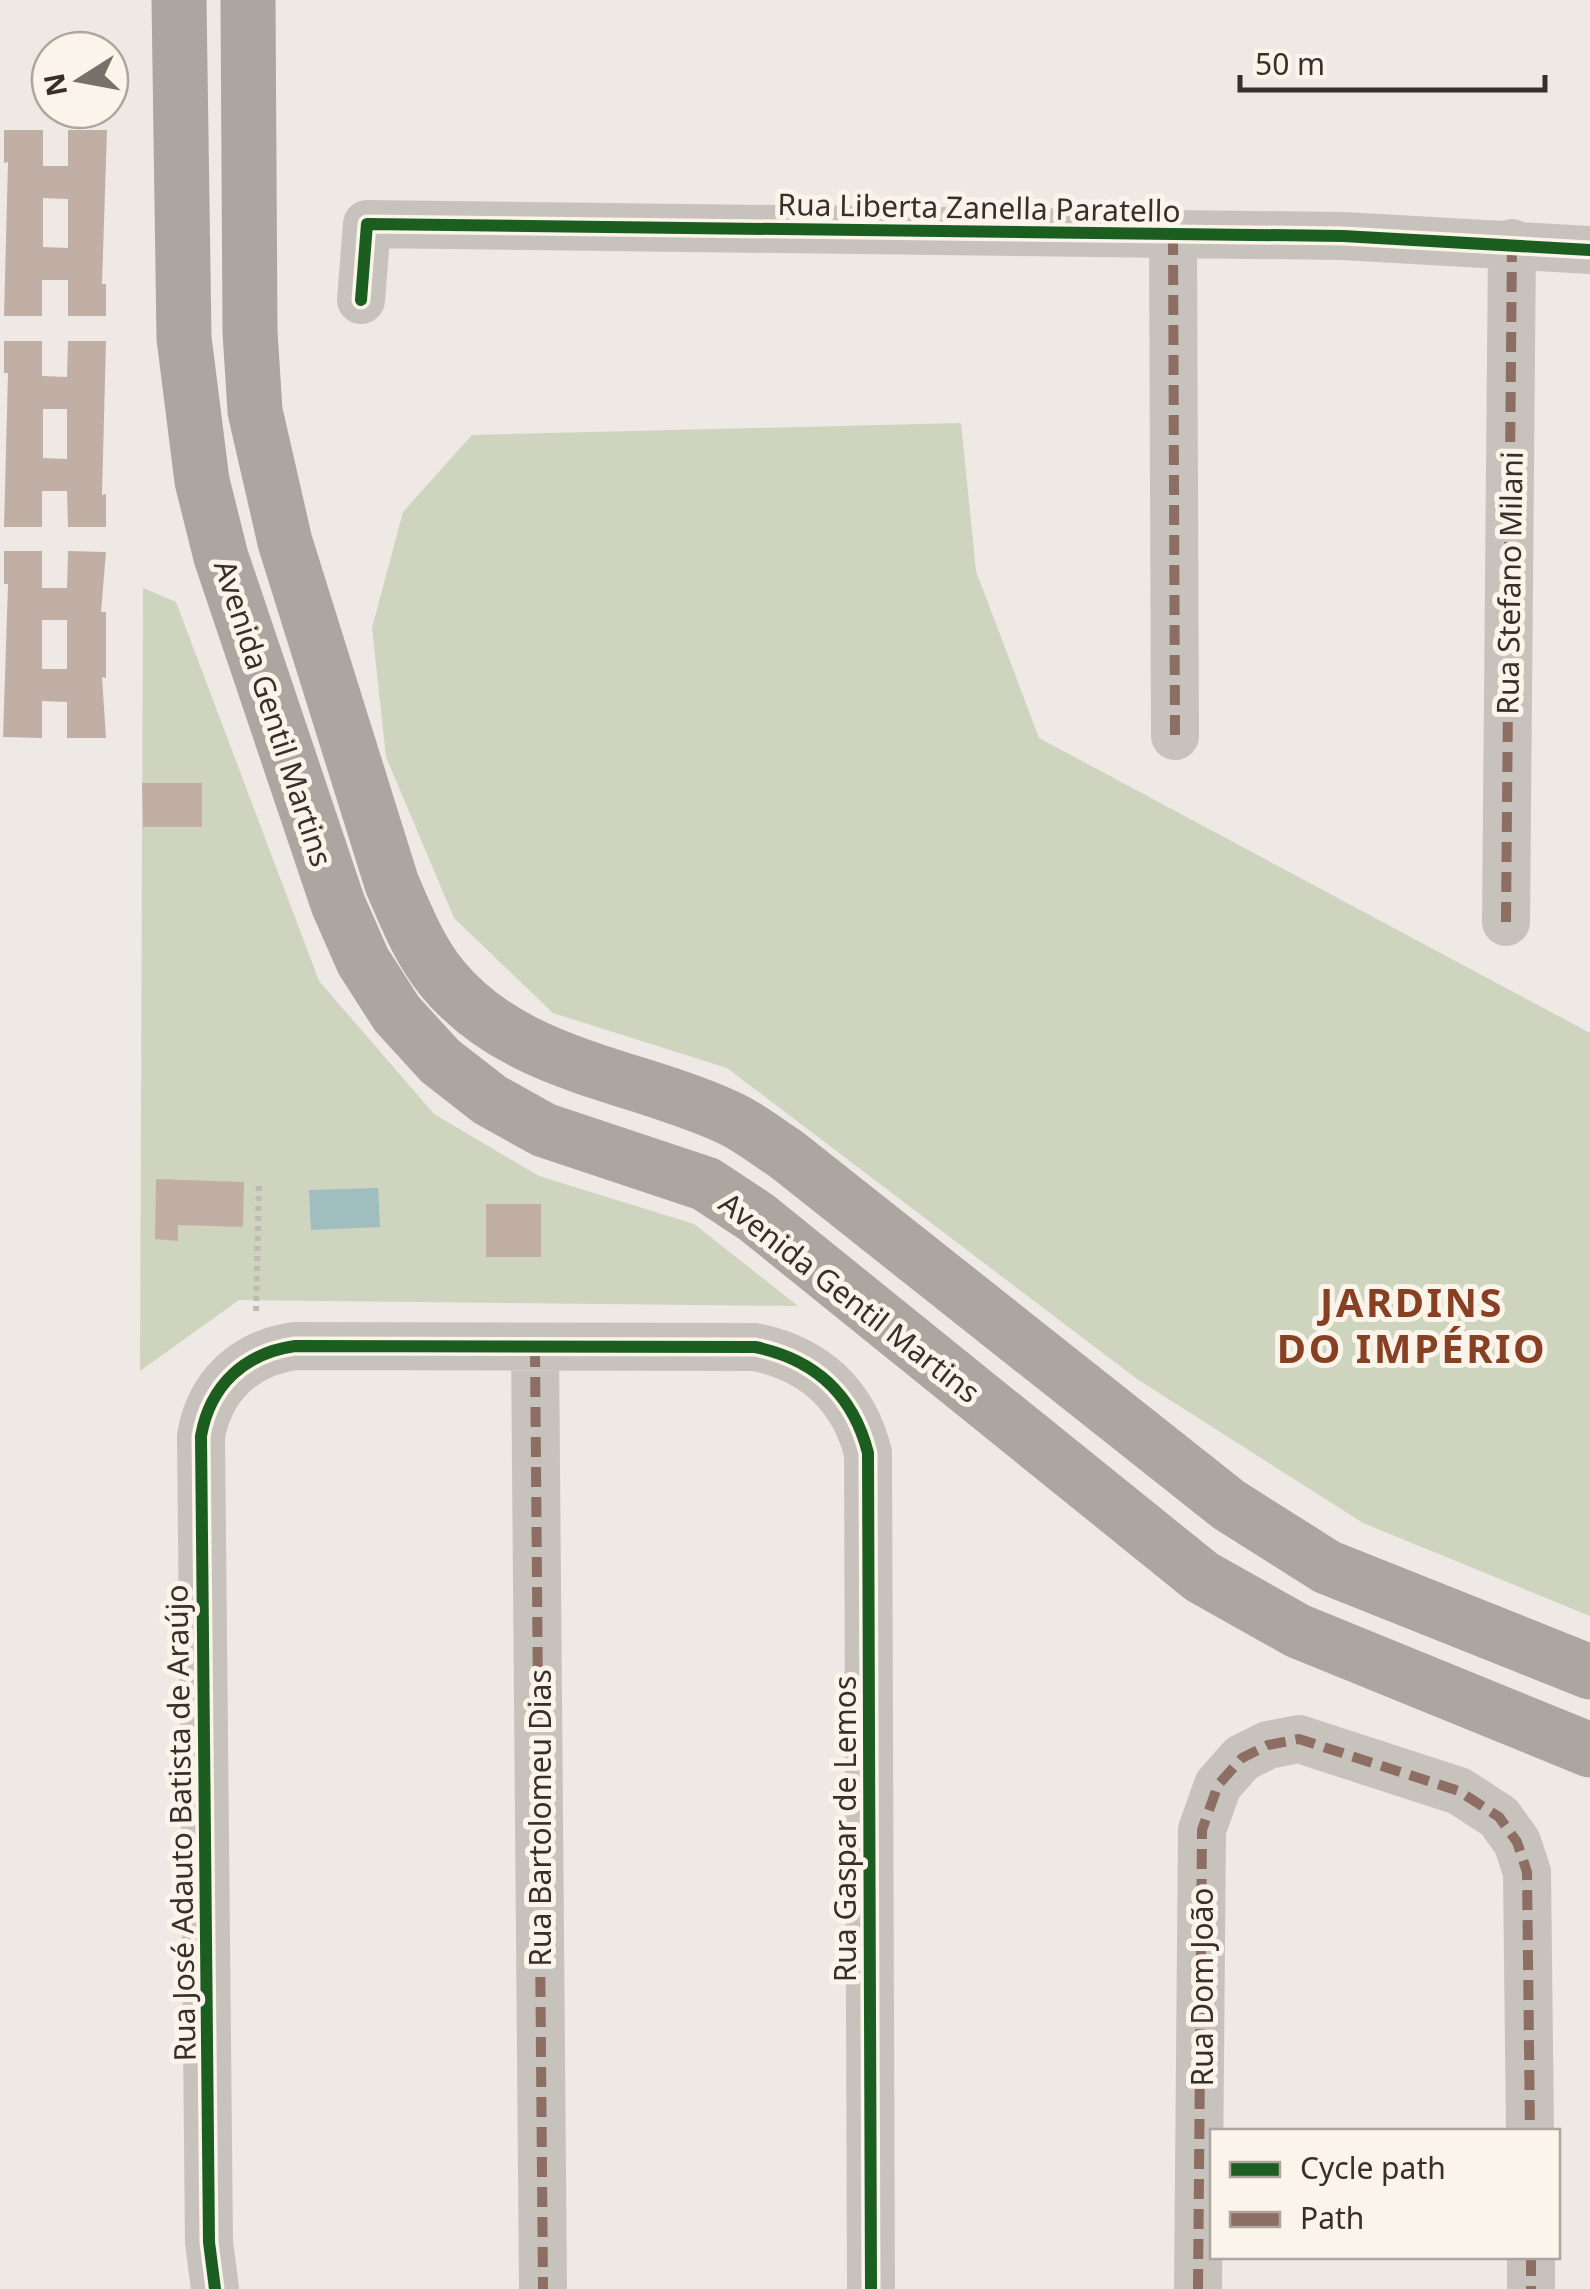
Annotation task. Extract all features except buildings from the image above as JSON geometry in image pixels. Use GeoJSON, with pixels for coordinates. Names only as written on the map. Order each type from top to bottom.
{"type":"FeatureCollection","features":[{"type":"Feature","properties":{"kind":"main road","name":"Avenida Gentil Martins"},"geometry":{"type":"LineString","coordinates":[[179,0],[184,338],[192,426],[221,556],[356,946],[397,1014],[440,1061],[490,1100],[544,1130],[706,1184],[756,1217],[1202,1578],[1298,1630],[1590,1750]]}},
{"type":"Feature","properties":{"kind":"main road","name":"Avenida Gentil Martins"},"geometry":{"type":"LineString","coordinates":[[248,0],[250,332],[255,411],[285,542],[392,884],[413,933],[442,979],[478,1011],[521,1040],[565,1062],[730,1118],[786,1154],[1152,1448],[1326,1567],[1590,1672]]}},
{"type":"Feature","properties":{"kind":"main road"},"geometry":{"type":"LineString","coordinates":[[192,426],[215,410],[255,411]]}},
{"type":"Feature","properties":{"kind":"main road"},"geometry":{"type":"LineString","coordinates":[[221,556],[252,559],[285,542]]}},
{"type":"Feature","properties":{"kind":"street","name":"Rua Liberta Zanella Paratello"},"geometry":{"type":"LineString","coordinates":[[361,300],[367,224],[1342,236],[1590,250]]}},
{"type":"Feature","properties":{"kind":"street"},"geometry":{"type":"LineString","coordinates":[[1173,235],[1174,736]]}},
{"type":"Feature","properties":{"kind":"street","name":"Rua Stefano Milani"},"geometry":{"type":"LineString","coordinates":[[1506,922],[1512,244]]}},
{"type":"Feature","properties":{"kind":"street"},"geometry":{"type":"LineString","coordinates":[[247,1363],[296,1346],[536,1346]]}},
{"type":"Feature","properties":{"kind":"street","name":"Rua Gaspar de Lemos"},"geometry":{"type":"LineString","coordinates":[[536,1346],[754,1346],[794,1358],[829,1381],[854,1414],[868,1453],[871,2289]]}},
{"type":"Feature","properties":{"kind":"street","name":"Rua Bartolomeu Dias"},"geometry":{"type":"LineString","coordinates":[[536,1346],[543,2289]]}},
{"type":"Feature","properties":{"kind":"street","name":"Rua José Adauto Batista de Araújo"},"geometry":{"type":"LineString","coordinates":[[215,2289],[208,2242],[201,1436],[216,1392],[247,1363]]}},
{"type":"Feature","properties":{"kind":"street","name":"Rua Dom João"},"geometry":{"type":"LineString","coordinates":[[1198,2289],[1202,1830],[1218,1785],[1242,1758],[1268,1745],[1299,1739],[1474,1797],[1509,1828],[1527,1872],[1530,2129]]}},
{"type":"Feature","properties":{"kind":"street"},"geometry":{"type":"LineString","coordinates":[[1531,2259],[1531,2289]]}},
{"type":"Feature","properties":{"kind":"path"},"geometry":{"type":"LineString","coordinates":[[247,1363],[258,1184]]}},
{"type":"Feature","properties":{"kind":"green space"},"geometry":{"type":"Polygon","coordinates":[[[961,423],[976,571],[1039,738],[1590,1033],[1590,1616],[1363,1523],[1137,1379],[727,1068],[553,1013],[454,918],[386,757],[372,628],[403,512],[472,435],[961,423]]]}},
{"type":"Feature","properties":{"kind":"green space"},"geometry":{"type":"Polygon","coordinates":[[[143,588],[176,602],[319,981],[434,1114],[539,1176],[694,1224],[798,1306],[239,1300],[140,1371],[143,588]]]}},
{"type":"Feature","properties":{"kind":"water"},"geometry":{"type":"Polygon","coordinates":[[[378,1188],[380,1227],[311,1230],[309,1190],[378,1188]]]}},
{"type":"Feature","properties":{"kind":"marked path"},"geometry":{"type":"LineString","coordinates":[[1173,235],[1175,736]]}},
{"type":"Feature","properties":{"kind":"marked path"},"geometry":{"type":"LineString","coordinates":[[1506,922],[1512,243]]}},
{"type":"Feature","properties":{"kind":"marked path"},"geometry":{"type":"LineString","coordinates":[[535,1347],[543,2289]]}},
{"type":"Feature","properties":{"kind":"marked path"},"geometry":{"type":"LineString","coordinates":[[1198,2289],[1202,1830],[1218,1785],[1242,1758],[1268,1745],[1299,1739],[1459,1791],[1499,1817],[1517,1842],[1527,1872],[1530,2129]]}},
{"type":"Feature","properties":{"kind":"marked path"},"geometry":{"type":"LineString","coordinates":[[1531,2259],[1531,2289]]}},
{"type":"Feature","properties":{"kind":"cycle path"},"geometry":{"type":"LineString","coordinates":[[361,300],[367,224],[1343,236],[1590,250]]}},
{"type":"Feature","properties":{"kind":"cycle path"},"geometry":{"type":"LineString","coordinates":[[215,2289],[209,2242],[201,1436],[212,1401],[233,1374],[260,1356],[295,1346],[755,1347],[813,1370],[828,1382],[852,1413],[868,1453],[871,2289]]}},
{"type":"Feature","properties":{"kind":"district","name":"JARDINS DO IMPÉRIO"},"geometry":{"type":"Point","coordinates":[1412,1324]}}]}
